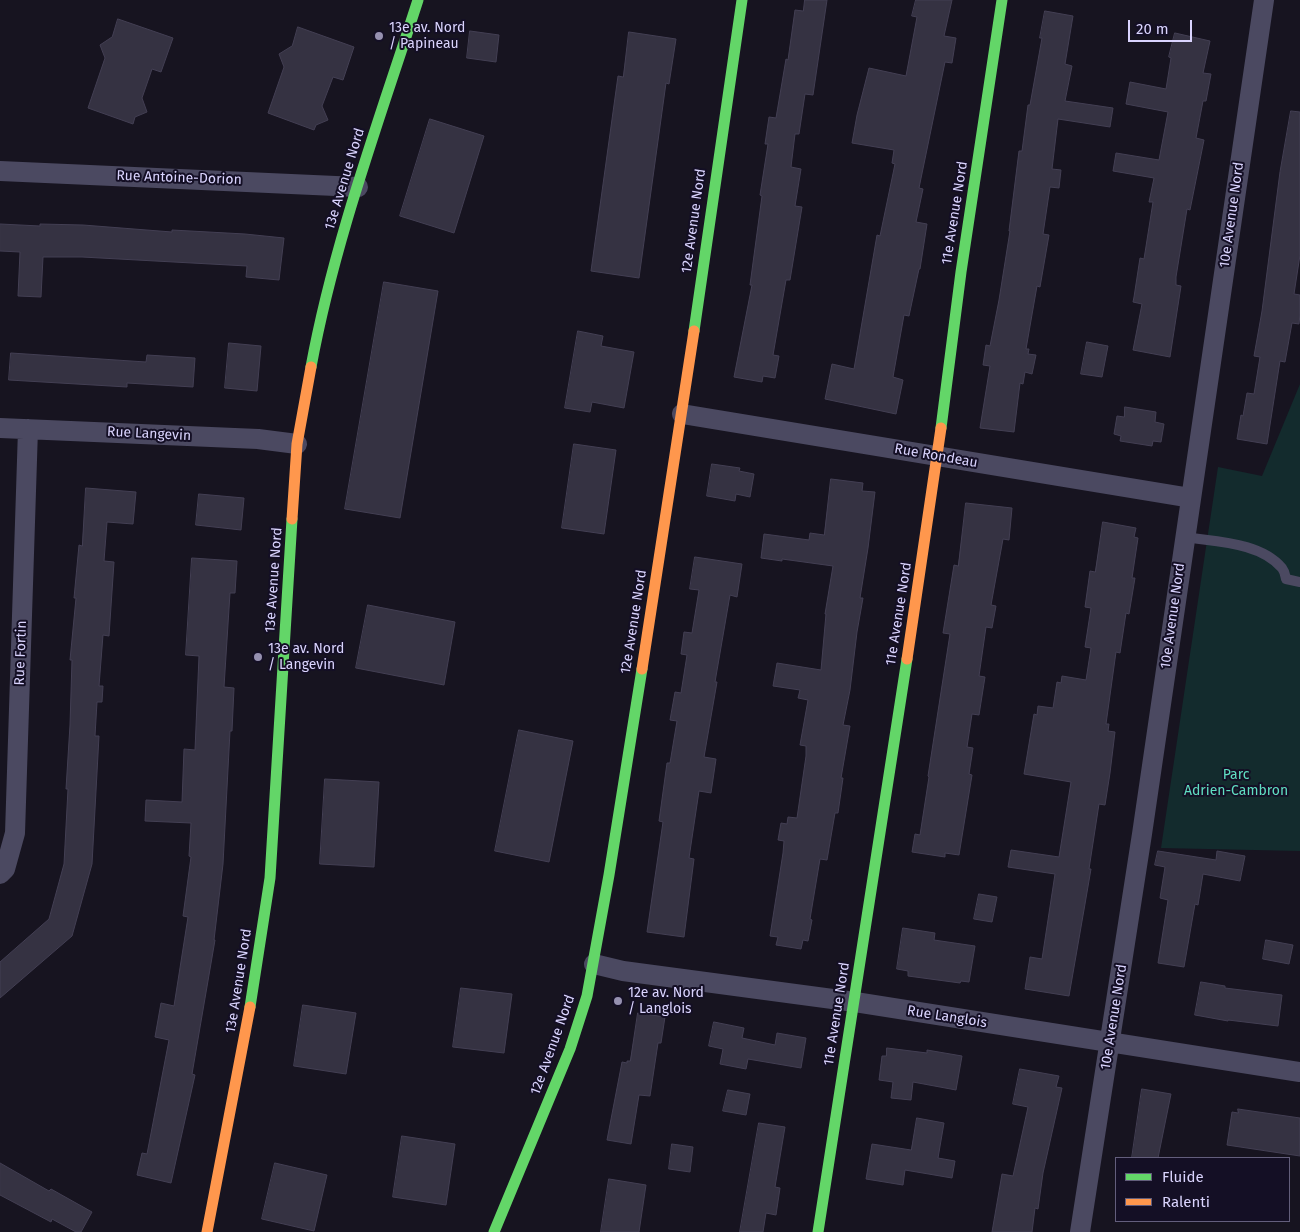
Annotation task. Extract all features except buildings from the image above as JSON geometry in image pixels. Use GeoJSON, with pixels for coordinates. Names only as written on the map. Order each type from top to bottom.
{"type":"FeatureCollection","features":[{"type":"Feature","properties":{"kind":"main road","name":"13e Avenue Nord"},"geometry":{"type":"LineString","coordinates":[[207,1232],[247,1029],[270,878],[297,444],[317,335],[336,260],[418,0]]}},
{"type":"Feature","properties":{"kind":"main road","name":"12e Avenue Nord"},"geometry":{"type":"LineString","coordinates":[[494,1232],[570,1049],[587,996],[594,964],[682,414],[742,0]]}},
{"type":"Feature","properties":{"kind":"main road","name":"11e Avenue Nord"},"geometry":{"type":"LineString","coordinates":[[818,1232],[938,456],[961,272],[1002,0]]}},
{"type":"Feature","properties":{"kind":"street","name":"10e Avenue Nord"},"geometry":{"type":"LineString","coordinates":[[1080,1232],[1110,1042],[1264,0]]}},
{"type":"Feature","properties":{"kind":"street","name":"Rue Antoine-Dorion"},"geometry":{"type":"LineString","coordinates":[[0,170],[358,187]]}},
{"type":"Feature","properties":{"kind":"street","name":"Rue Rondeau"},"geometry":{"type":"LineString","coordinates":[[682,414],[1190,498]]}},
{"type":"Feature","properties":{"kind":"street","name":"Rue Langevin"},"geometry":{"type":"LineString","coordinates":[[0,428],[258,439],[297,444]]}},
{"type":"Feature","properties":{"kind":"street","name":"Rue Fortin"},"geometry":{"type":"LineString","coordinates":[[0,874],[5,869],[15,833],[28,429]]}},
{"type":"Feature","properties":{"kind":"street","name":"Rue Langlois"},"geometry":{"type":"LineString","coordinates":[[594,964],[623,971],[855,1002],[1300,1072]]}},
{"type":"Feature","properties":{"kind":"lane"},"geometry":{"type":"LineString","coordinates":[[1184,537],[1239,546],[1262,553],[1284,571],[1286,579],[1300,582]]}},
{"type":"Feature","properties":{"kind":"green space","name":"Parc Adrien-Cambron"},"geometry":{"type":"Polygon","coordinates":[[[1300,384],[1300,851],[1161,848],[1218,467],[1262,476],[1300,384]]]}},
{"type":"Feature","properties":{"kind":"traffic: fast"},"geometry":{"type":"LineString","coordinates":[[311,367],[332,274],[358,182],[418,0]]}},
{"type":"Feature","properties":{"kind":"traffic: fast"},"geometry":{"type":"LineString","coordinates":[[694,331],[742,0]]}},
{"type":"Feature","properties":{"kind":"traffic: fast"},"geometry":{"type":"LineString","coordinates":[[941,428],[961,272],[1002,0]]}},
{"type":"Feature","properties":{"kind":"traffic: fast"},"geometry":{"type":"LineString","coordinates":[[250,1007],[270,878],[292,519]]}},
{"type":"Feature","properties":{"kind":"traffic: fast"},"geometry":{"type":"LineString","coordinates":[[818,1232],[907,659]]}},
{"type":"Feature","properties":{"kind":"traffic: fast"},"geometry":{"type":"LineString","coordinates":[[494,1232],[570,1049],[587,996],[609,875],[642,669]]}},
{"type":"Feature","properties":{"kind":"traffic: slow"},"geometry":{"type":"LineString","coordinates":[[642,669],[694,331]]}},
{"type":"Feature","properties":{"kind":"traffic: slow"},"geometry":{"type":"LineString","coordinates":[[292,519],[297,444],[311,367]]}},
{"type":"Feature","properties":{"kind":"traffic: slow"},"geometry":{"type":"LineString","coordinates":[[907,659],[941,428]]}},
{"type":"Feature","properties":{"kind":"traffic: slow"},"geometry":{"type":"LineString","coordinates":[[207,1232],[250,1007]]}},
{"type":"Feature","properties":{"kind":"place","name":"13e av. Nord / Papineau"},"geometry":{"type":"Point","coordinates":[379,36]}},
{"type":"Feature","properties":{"kind":"place","name":"13e av. Nord / Langevin"},"geometry":{"type":"Point","coordinates":[258,657]}},
{"type":"Feature","properties":{"kind":"place","name":"12e av. Nord / Langlois"},"geometry":{"type":"Point","coordinates":[618,1001]}}]}
